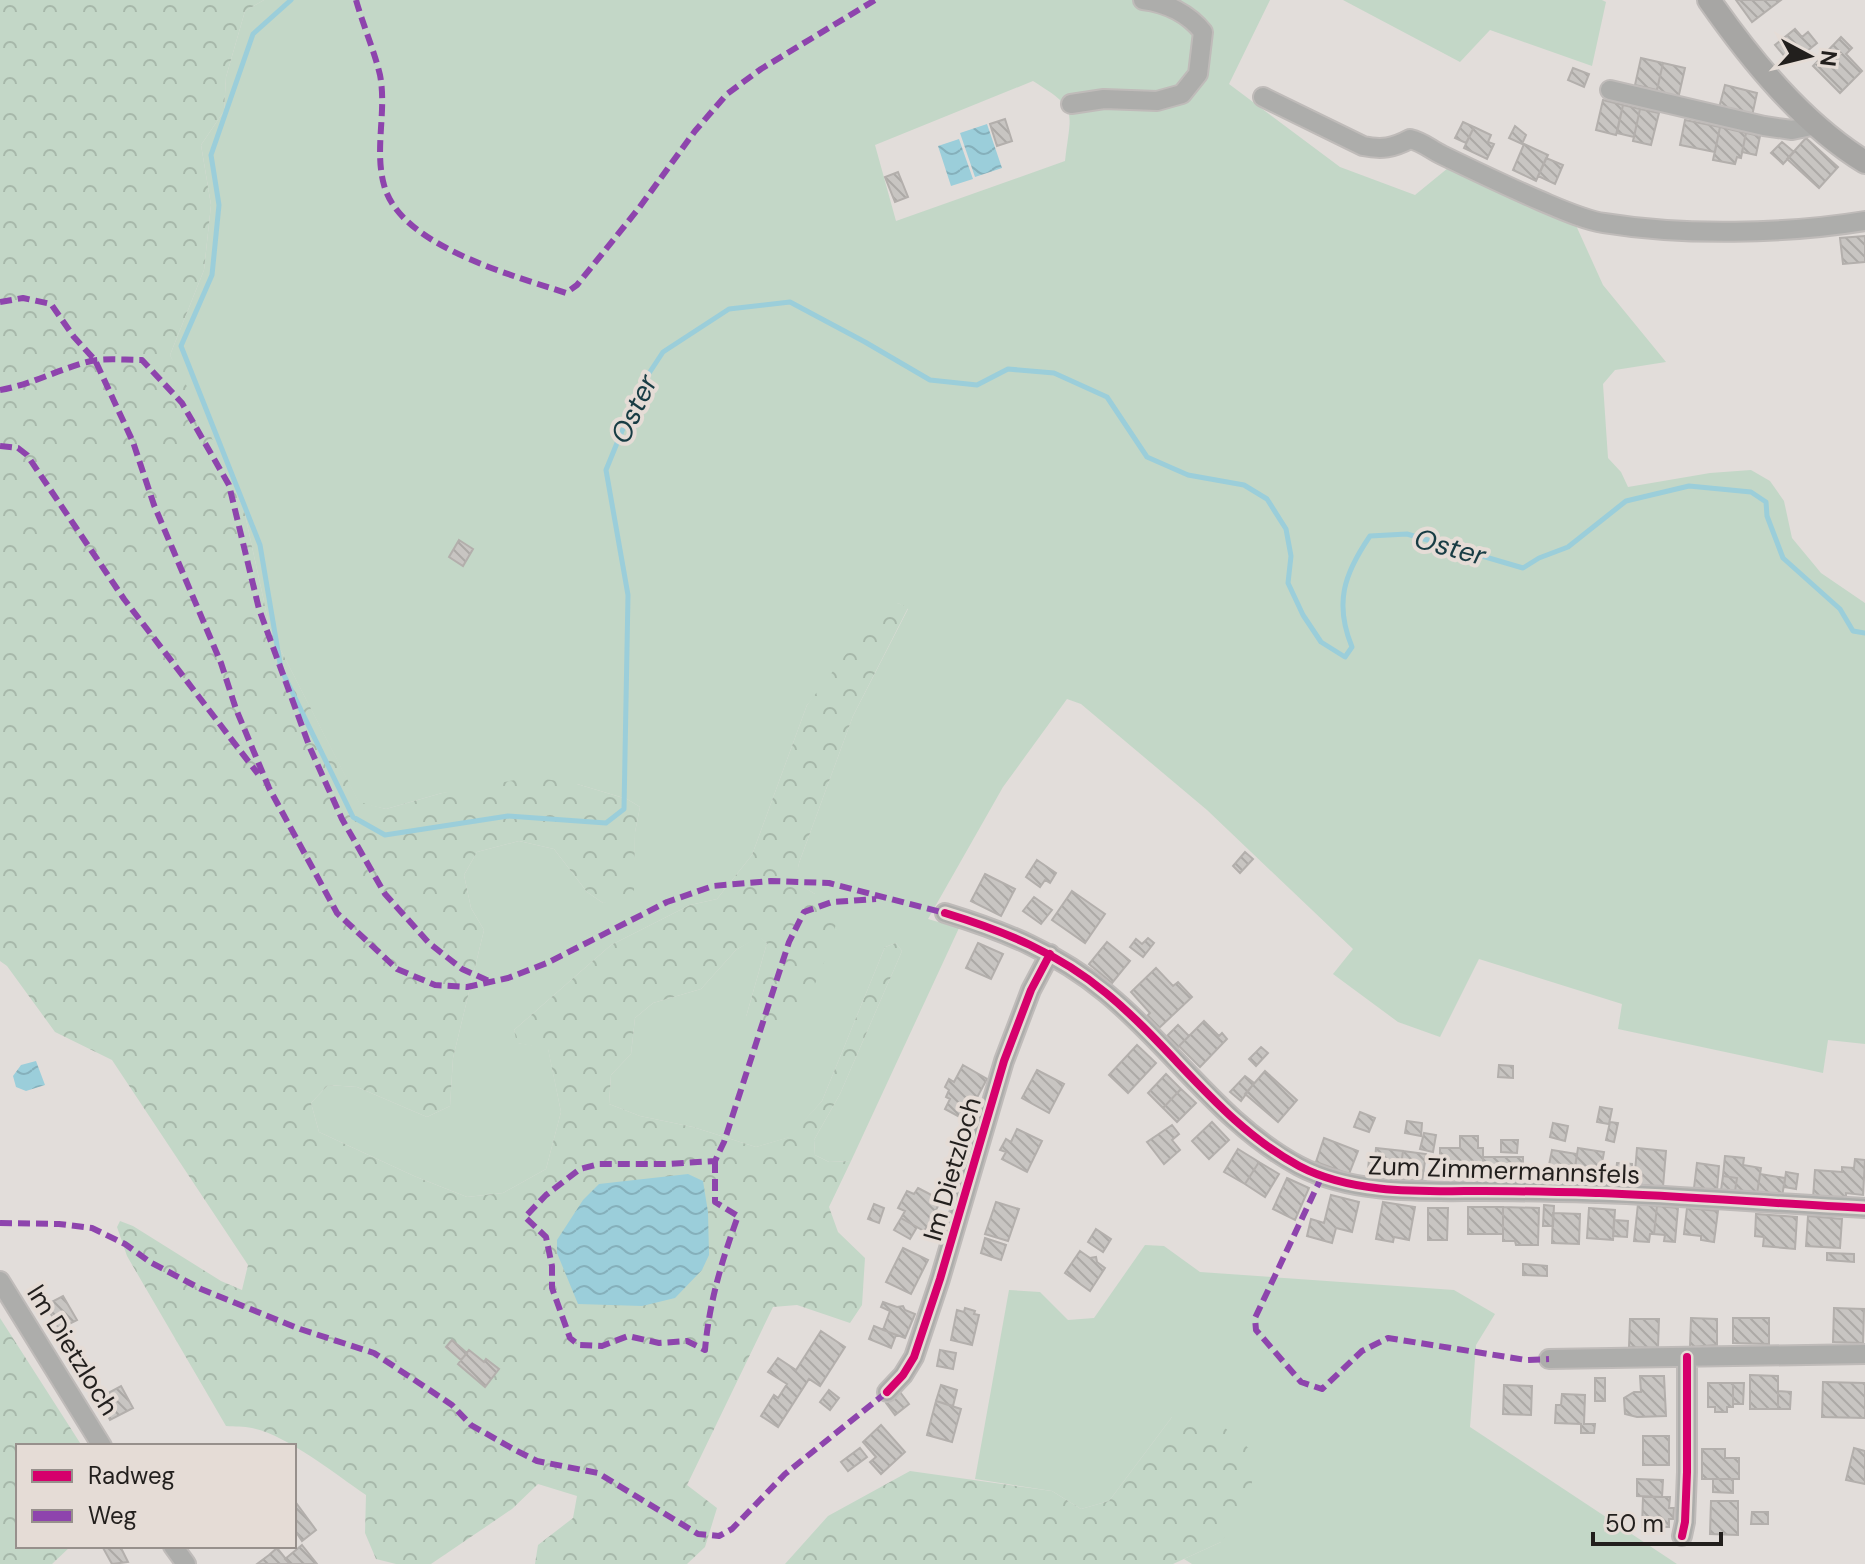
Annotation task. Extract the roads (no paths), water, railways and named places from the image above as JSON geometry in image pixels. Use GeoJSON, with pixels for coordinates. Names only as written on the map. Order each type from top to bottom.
{"type":"FeatureCollection","features":[{"type":"Feature","properties":{"kind":"main road"},"geometry":{"type":"LineString","coordinates":[[1709,0],[1785,94],[1841,147],[1865,162]]}},
{"type":"Feature","properties":{"kind":"street"},"geometry":{"type":"LineString","coordinates":[[1071,104],[1104,99],[1157,101],[1182,94],[1198,74],[1203,32],[1192,17],[1154,1],[1143,0]]}},
{"type":"Feature","properties":{"kind":"street"},"geometry":{"type":"LineString","coordinates":[[1610,90],[1764,126],[1792,130],[1816,125]]}},
{"type":"Feature","properties":{"kind":"street"},"geometry":{"type":"LineString","coordinates":[[1263,97],[1363,146],[1394,148],[1410,139],[1421,141],[1438,153],[1543,202],[1602,223],[1741,231],[1826,227],[1865,221]]}},
{"type":"Feature","properties":{"kind":"street","name":"Zum Zimmermannsfels"},"geometry":{"type":"LineString","coordinates":[[945,913],[1000,930],[1050,954],[1106,993],[1232,1119],[1265,1146],[1322,1176],[1411,1191],[1602,1193],[1865,1208]]}},
{"type":"Feature","properties":{"kind":"street","name":"Im Dietzloch"},"geometry":{"type":"LineString","coordinates":[[887,1392],[914,1357],[1004,1061],[1031,990],[1050,954]]}},
{"type":"Feature","properties":{"kind":"street","name":"Im Dietzloch"},"geometry":{"type":"LineString","coordinates":[[0,1281],[101,1444]]}},
{"type":"Feature","properties":{"kind":"street"},"geometry":{"type":"LineString","coordinates":[[1549,1359],[1865,1354]]}},
{"type":"Feature","properties":{"kind":"street"},"geometry":{"type":"LineString","coordinates":[[1682,1536],[1687,1472],[1687,1357]]}},
{"type":"Feature","properties":{"kind":"water"},"geometry":{"type":"Polygon","coordinates":[[[987,124],[1002,168],[975,177],[960,133],[987,124]]]}},
{"type":"Feature","properties":{"kind":"water"},"geometry":{"type":"Polygon","coordinates":[[[959,139],[973,179],[951,186],[938,146],[959,139]]]}},
{"type":"Feature","properties":{"kind":"water"},"geometry":{"type":"Polygon","coordinates":[[[36,1061],[45,1085],[26,1091],[16,1087],[13,1076],[21,1065],[36,1061]]]}},
{"type":"Feature","properties":{"kind":"water"},"geometry":{"type":"Polygon","coordinates":[[[688,1174],[703,1181],[708,1212],[709,1255],[702,1270],[675,1298],[642,1306],[578,1304],[557,1253],[557,1240],[583,1200],[599,1184],[688,1174]]]}},
{"type":"Feature","properties":{"kind":"waterway","name":"Oster"},"geometry":{"type":"LineString","coordinates":[[291,0],[253,34],[211,155],[219,205],[212,275],[181,346],[260,545],[281,669],[353,817],[385,835],[508,816],[606,823],[624,809],[628,595],[606,470],[640,387],[663,352],[729,309],[790,302],[930,380],[977,385],[1008,369],[1054,373],[1107,397],[1147,457],[1188,475],[1244,485],[1267,499],[1286,529],[1291,556],[1288,583],[1303,615],[1321,642],[1345,657],[1352,647],[1344,616],[1344,589],[1354,563],[1370,536],[1407,534],[1523,568],[1568,547],[1626,501],[1689,486],[1751,492],[1766,502],[1767,516],[1783,558],[1840,609],[1853,631],[1865,633]]}}]}
